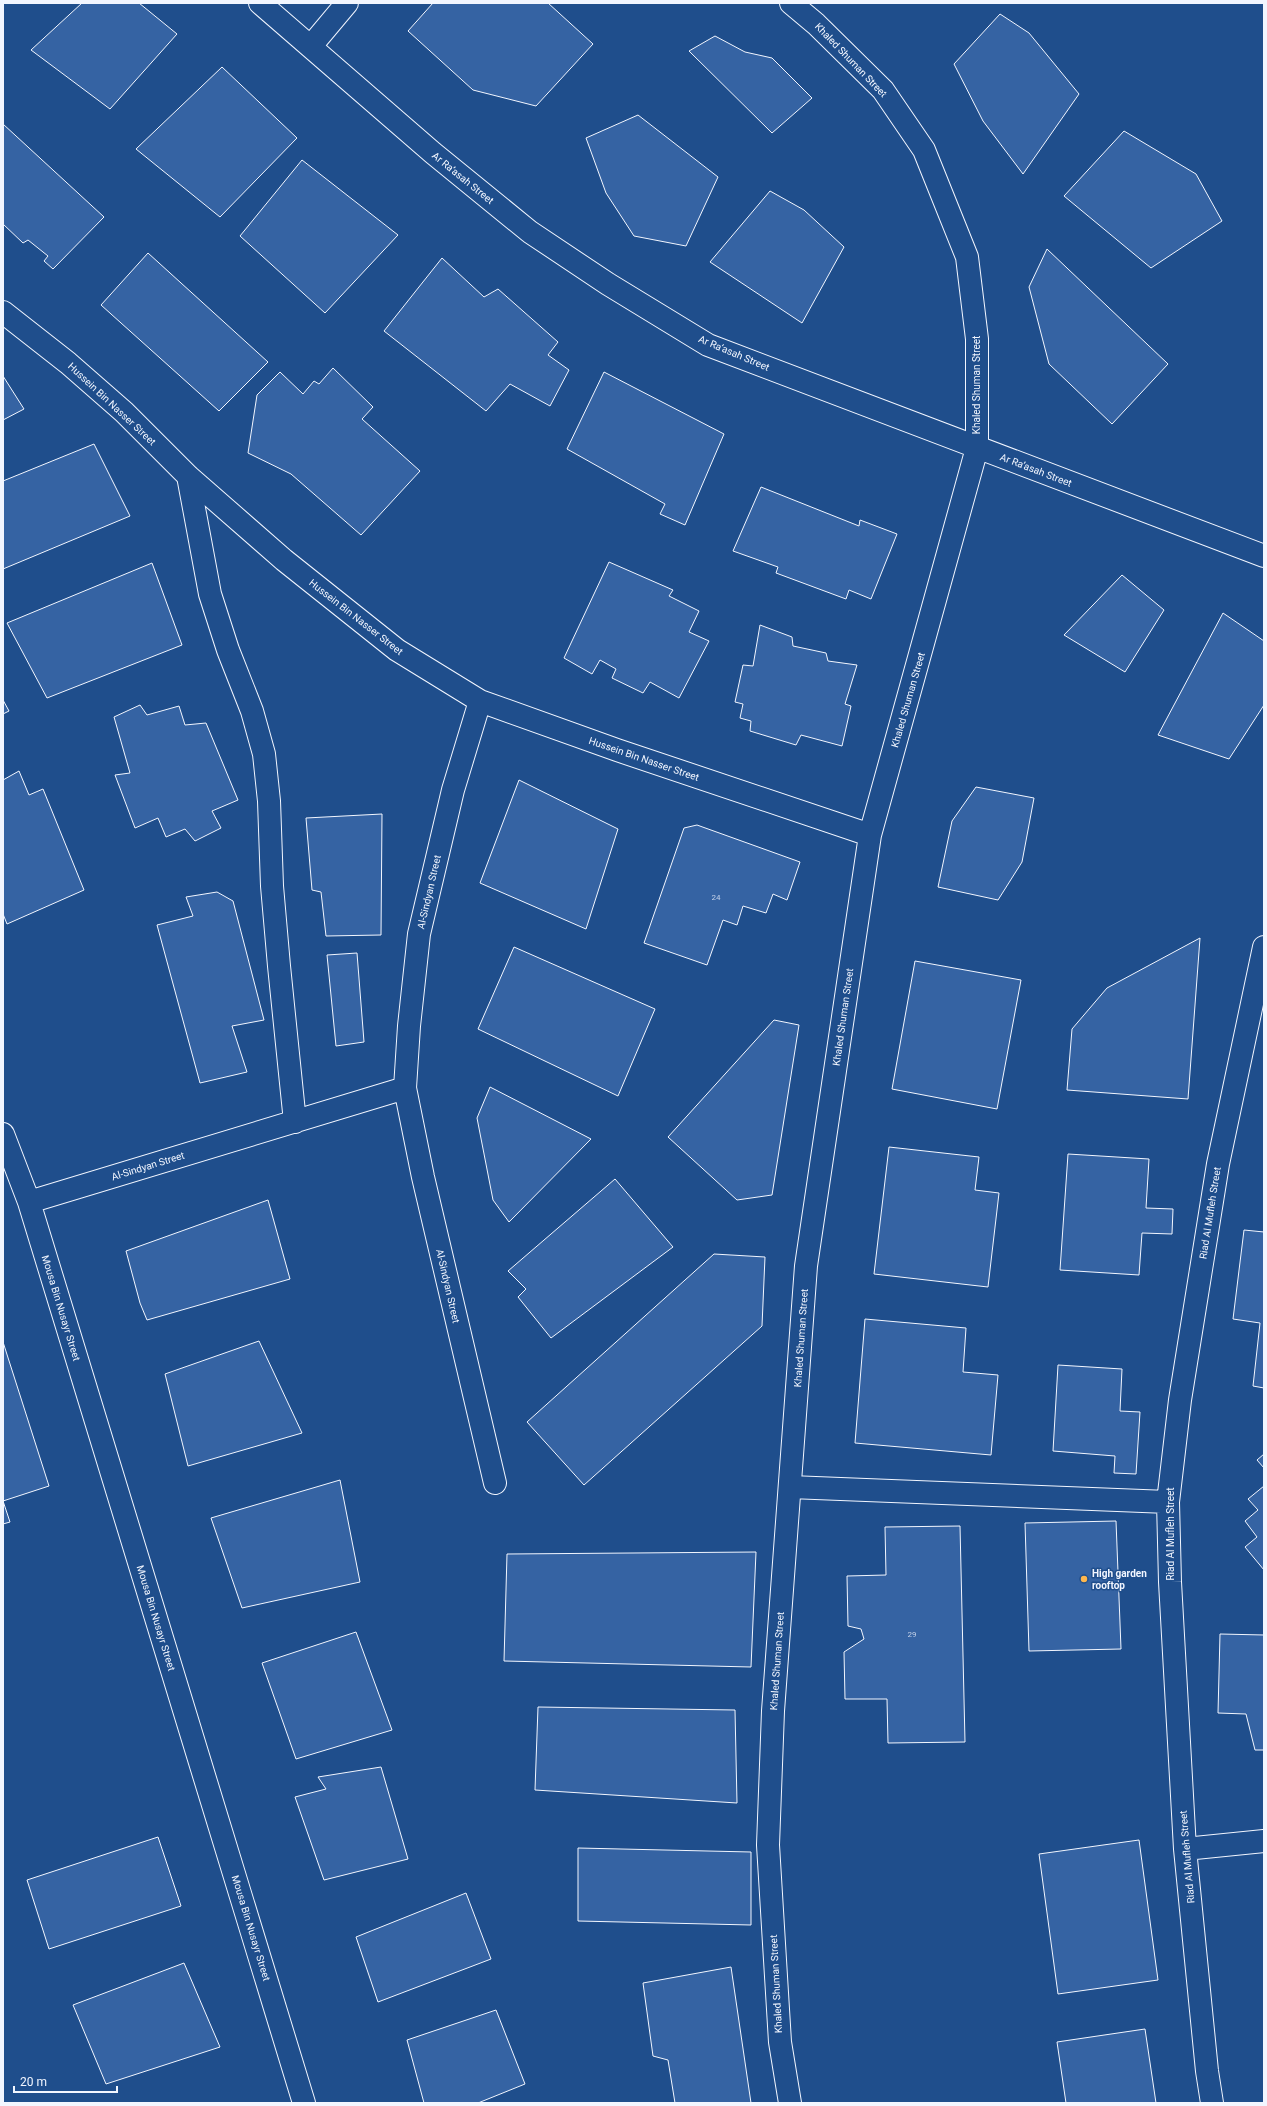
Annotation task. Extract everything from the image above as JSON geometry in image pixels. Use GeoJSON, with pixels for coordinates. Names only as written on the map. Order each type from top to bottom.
{"type":"FeatureCollection","features":[{"type":"Feature","properties":{"kind":"street","name":"Ar Ra’asah Street"},"geometry":{"type":"LineString","coordinates":[[260,3],[433,153],[530,232],[608,284],[708,345],[1264,556]]}},
{"type":"Feature","properties":{"kind":"street"},"geometry":{"type":"LineString","coordinates":[[311,46],[347,3]]}},
{"type":"Feature","properties":{"kind":"street","name":"Khaled Shuman Street"},"geometry":{"type":"LineString","coordinates":[[790,2103],[780,2042],[768,1845],[773,1711],[806,1266],[870,835],[977,448],[977,340],[973,300],[967,256],[952,216],[924,150],[883,90],[816,24],[791,3]]}},
{"type":"Feature","properties":{"kind":"street","name":"Hussein Bin Nasser Street"},"geometry":{"type":"LineString","coordinates":[[3,312],[68,363],[124,412],[188,476],[284,560],[397,650],[480,701],[617,750],[870,835]]}},
{"type":"Feature","properties":{"kind":"street"},"geometry":{"type":"LineString","coordinates":[[188,476],[210,594],[228,650],[252,711],[264,754],[269,801],[272,886],[295,1122]]}},
{"type":"Feature","properties":{"kind":"street","name":"Al-Sindyan Street"},"geometry":{"type":"LineString","coordinates":[[480,701],[453,790],[419,934],[409,1026],[405,1088],[425,1185],[495,1483]]}},
{"type":"Feature","properties":{"kind":"street","name":"Riad Al Mufleh Street"},"geometry":{"type":"LineString","coordinates":[[1212,2103],[1206,2071],[1185,1849],[1170,1582],[1168,1502],[1180,1400],[1218,1164],[1264,947]]}},
{"type":"Feature","properties":{"kind":"street","name":"Al-Sindyan Street"},"geometry":{"type":"LineString","coordinates":[[29,1202],[405,1088]]}},
{"type":"Feature","properties":{"kind":"street","name":"Mousa Bin Nusayr Street"},"geometry":{"type":"LineString","coordinates":[[3,1134],[29,1202],[304,2103]]}},
{"type":"Feature","properties":{"kind":"street"},"geometry":{"type":"LineString","coordinates":[[790,1487],[1168,1502]]}},
{"type":"Feature","properties":{"kind":"street"},"geometry":{"type":"LineString","coordinates":[[1185,1849],[1264,1841]]}},
{"type":"Feature","properties":{"kind":"building"},"geometry":{"type":"Polygon","coordinates":[[[82,3],[139,3],[177,34],[110,109],[31,50],[82,3]]]}},
{"type":"Feature","properties":{"kind":"building"},"geometry":{"type":"Polygon","coordinates":[[[433,3],[548,3],[593,44],[536,106],[473,90],[408,31],[433,3]]]}},
{"type":"Feature","properties":{"kind":"building"},"geometry":{"type":"Polygon","coordinates":[[[1000,14],[1029,33],[1079,94],[1023,174],[983,121],[954,64],[1000,14]]]}},
{"type":"Feature","properties":{"kind":"building"},"geometry":{"type":"Polygon","coordinates":[[[715,36],[745,52],[772,58],[812,98],[772,133],[689,51],[715,36]]]}},
{"type":"Feature","properties":{"kind":"building"},"geometry":{"type":"Polygon","coordinates":[[[222,67],[297,138],[220,217],[136,149],[222,67]]]}},
{"type":"Feature","properties":{"kind":"building"},"geometry":{"type":"Polygon","coordinates":[[[638,115],[718,177],[686,246],[634,236],[606,193],[586,138],[638,115]]]}},
{"type":"Feature","properties":{"kind":"building"},"geometry":{"type":"Polygon","coordinates":[[[3,124],[104,217],[53,269],[44,261],[48,256],[28,240],[23,243],[3,224],[3,124]]]}},
{"type":"Feature","properties":{"kind":"building"},"geometry":{"type":"Polygon","coordinates":[[[1124,131],[1196,174],[1222,221],[1151,268],[1064,196],[1124,131]]]}},
{"type":"Feature","properties":{"kind":"building"},"geometry":{"type":"Polygon","coordinates":[[[302,160],[398,235],[325,313],[240,236],[302,160]]]}},
{"type":"Feature","properties":{"kind":"building"},"geometry":{"type":"Polygon","coordinates":[[[770,191],[804,210],[844,247],[802,323],[710,262],[770,191]]]}},
{"type":"Feature","properties":{"kind":"building"},"geometry":{"type":"Polygon","coordinates":[[[1047,249],[1168,364],[1112,424],[1049,364],[1029,287],[1047,249]]]}},
{"type":"Feature","properties":{"kind":"building"},"geometry":{"type":"Polygon","coordinates":[[[148,253],[268,362],[219,411],[101,305],[148,253]]]}},
{"type":"Feature","properties":{"kind":"building"},"geometry":{"type":"Polygon","coordinates":[[[442,258],[484,297],[498,289],[558,342],[548,355],[569,370],[550,406],[510,384],[486,411],[384,331],[442,258]]]}},
{"type":"Feature","properties":{"kind":"building"},"geometry":{"type":"Polygon","coordinates":[[[333,368],[373,407],[362,419],[420,471],[361,535],[291,474],[248,453],[257,395],[280,372],[303,394],[314,381],[319,384],[333,368]]]}},
{"type":"Feature","properties":{"kind":"building"},"geometry":{"type":"Polygon","coordinates":[[[604,372],[724,434],[685,525],[660,514],[665,504],[567,449],[604,372]]]}},
{"type":"Feature","properties":{"kind":"building"},"geometry":{"type":"Polygon","coordinates":[[[3,376],[24,409],[3,420],[3,376]]]}},
{"type":"Feature","properties":{"kind":"building"},"geometry":{"type":"Polygon","coordinates":[[[94,444],[130,516],[3,569],[3,481],[94,444]]]}},
{"type":"Feature","properties":{"kind":"building"},"geometry":{"type":"Polygon","coordinates":[[[761,487],[859,526],[860,520],[897,534],[871,599],[849,590],[846,599],[776,573],[778,567],[733,551],[761,487]]]}},
{"type":"Feature","properties":{"kind":"building"},"geometry":{"type":"Polygon","coordinates":[[[609,562],[673,590],[669,596],[699,611],[689,632],[709,641],[679,698],[650,682],[643,693],[612,678],[616,669],[600,660],[592,674],[564,658],[609,562]]]}},
{"type":"Feature","properties":{"kind":"building"},"geometry":{"type":"Polygon","coordinates":[[[152,563],[182,645],[47,698],[7,623],[152,563]]]}},
{"type":"Feature","properties":{"kind":"building"},"geometry":{"type":"Polygon","coordinates":[[[1122,575],[1164,610],[1125,672],[1064,635],[1122,575]]]}},
{"type":"Feature","properties":{"kind":"building"},"geometry":{"type":"Polygon","coordinates":[[[1223,613],[1264,641],[1264,705],[1229,759],[1158,735],[1223,613]]]}},
{"type":"Feature","properties":{"kind":"building"},"geometry":{"type":"Polygon","coordinates":[[[760,625],[792,637],[793,646],[826,653],[828,661],[857,665],[845,704],[851,706],[842,746],[801,735],[796,745],[750,731],[751,721],[740,718],[743,704],[735,702],[743,665],[753,666],[760,625]]]}},
{"type":"Feature","properties":{"kind":"building"},"geometry":{"type":"Polygon","coordinates":[[[3,700],[9,711],[3,714],[3,700]]]}},
{"type":"Feature","properties":{"kind":"building"},"geometry":{"type":"Polygon","coordinates":[[[140,705],[147,715],[179,706],[185,725],[206,723],[238,800],[212,811],[221,828],[195,841],[185,829],[166,837],[158,818],[135,828],[115,775],[130,773],[114,717],[140,705]]]}},
{"type":"Feature","properties":{"kind":"building"},"geometry":{"type":"Polygon","coordinates":[[[19,771],[29,795],[43,789],[84,890],[7,924],[3,914],[3,780],[19,771]]]}},
{"type":"Feature","properties":{"kind":"building"},"geometry":{"type":"Polygon","coordinates":[[[519,780],[618,829],[586,929],[480,883],[519,780]]]}},
{"type":"Feature","properties":{"kind":"building"},"geometry":{"type":"Polygon","coordinates":[[[976,787],[1034,798],[1022,862],[998,900],[938,887],[952,821],[976,787]]]}},
{"type":"Feature","properties":{"kind":"building"},"geometry":{"type":"Polygon","coordinates":[[[382,814],[381,935],[326,936],[321,892],[312,890],[306,818],[382,814]]]}},
{"type":"Feature","properties":{"kind":"building"},"geometry":{"type":"Polygon","coordinates":[[[697,825],[800,862],[787,900],[773,894],[766,913],[743,906],[737,925],[723,920],[707,965],[644,943],[684,828],[697,825]]]}},
{"type":"Feature","properties":{"kind":"building"},"geometry":{"type":"Polygon","coordinates":[[[217,892],[233,901],[264,1020],[232,1026],[247,1072],[200,1083],[157,925],[193,916],[186,897],[217,892]]]}},
{"type":"Feature","properties":{"kind":"building"},"geometry":{"type":"Polygon","coordinates":[[[1200,938],[1188,1099],[1067,1090],[1072,1029],[1107,988],[1200,938]]]}},
{"type":"Feature","properties":{"kind":"building"},"geometry":{"type":"Polygon","coordinates":[[[514,947],[655,1009],[618,1096],[478,1029],[514,947]]]}},
{"type":"Feature","properties":{"kind":"building"},"geometry":{"type":"Polygon","coordinates":[[[357,953],[364,1042],[336,1046],[327,955],[357,953]]]}},
{"type":"Feature","properties":{"kind":"building"},"geometry":{"type":"Polygon","coordinates":[[[915,961],[1021,980],[997,1109],[892,1089],[915,961]]]}},
{"type":"Feature","properties":{"kind":"building"},"geometry":{"type":"Polygon","coordinates":[[[774,1020],[799,1025],[772,1195],[737,1200],[668,1137],[774,1020]]]}},
{"type":"Feature","properties":{"kind":"building"},"geometry":{"type":"Polygon","coordinates":[[[490,1087],[591,1139],[509,1222],[493,1200],[477,1118],[490,1087]]]}},
{"type":"Feature","properties":{"kind":"building"},"geometry":{"type":"Polygon","coordinates":[[[889,1147],[979,1157],[975,1190],[999,1193],[988,1287],[874,1274],[889,1147]]]}},
{"type":"Feature","properties":{"kind":"building"},"geometry":{"type":"Polygon","coordinates":[[[1068,1154],[1149,1159],[1146,1208],[1173,1209],[1172,1234],[1142,1233],[1139,1275],[1060,1270],[1068,1154]]]}},
{"type":"Feature","properties":{"kind":"building"},"geometry":{"type":"Polygon","coordinates":[[[615,1179],[673,1247],[551,1338],[518,1297],[526,1289],[508,1271],[615,1179]]]}},
{"type":"Feature","properties":{"kind":"building"},"geometry":{"type":"Polygon","coordinates":[[[268,1200],[290,1279],[147,1320],[140,1303],[126,1251],[268,1200]]]}},
{"type":"Feature","properties":{"kind":"building"},"geometry":{"type":"Polygon","coordinates":[[[1244,1230],[1264,1232],[1264,1388],[1253,1386],[1260,1323],[1233,1319],[1244,1230]]]}},
{"type":"Feature","properties":{"kind":"building"},"geometry":{"type":"Polygon","coordinates":[[[714,1254],[765,1257],[762,1326],[584,1485],[527,1422],[714,1254]]]}},
{"type":"Feature","properties":{"kind":"building"},"geometry":{"type":"Polygon","coordinates":[[[865,1319],[966,1328],[963,1372],[998,1375],[991,1455],[855,1443],[865,1319]]]}},
{"type":"Feature","properties":{"kind":"building"},"geometry":{"type":"Polygon","coordinates":[[[259,1341],[302,1433],[188,1466],[165,1374],[259,1341]]]}},
{"type":"Feature","properties":{"kind":"building"},"geometry":{"type":"Polygon","coordinates":[[[3,1342],[49,1486],[3,1501],[3,1342]]]}},
{"type":"Feature","properties":{"kind":"building"},"geometry":{"type":"Polygon","coordinates":[[[1058,1365],[1122,1369],[1120,1411],[1140,1412],[1136,1474],[1114,1473],[1115,1456],[1053,1451],[1058,1365]]]}},
{"type":"Feature","properties":{"kind":"building"},"geometry":{"type":"Polygon","coordinates":[[[1264,1454],[1264,1468],[1257,1460],[1264,1454]]]}},
{"type":"Feature","properties":{"kind":"building"},"geometry":{"type":"Polygon","coordinates":[[[340,1480],[360,1582],[242,1608],[211,1518],[340,1480]]]}},
{"type":"Feature","properties":{"kind":"building"},"geometry":{"type":"Polygon","coordinates":[[[1264,1486],[1264,1570],[1245,1547],[1257,1537],[1245,1521],[1258,1510],[1248,1499],[1264,1486]]]}},
{"type":"Feature","properties":{"kind":"building"},"geometry":{"type":"Polygon","coordinates":[[[3,1501],[10,1522],[3,1524],[3,1501]]]}},
{"type":"Feature","properties":{"kind":"building"},"geometry":{"type":"Polygon","coordinates":[[[1116,1521],[1121,1649],[1029,1651],[1025,1523],[1116,1521]]]}},
{"type":"Feature","properties":{"kind":"building"},"geometry":{"type":"Polygon","coordinates":[[[960,1526],[965,1742],[888,1743],[887,1699],[845,1699],[844,1652],[864,1639],[861,1629],[848,1626],[847,1576],[886,1575],[885,1527],[960,1526]]]}},
{"type":"Feature","properties":{"kind":"building"},"geometry":{"type":"Polygon","coordinates":[[[756,1552],[751,1667],[504,1661],[507,1554],[756,1552]]]}},
{"type":"Feature","properties":{"kind":"building"},"geometry":{"type":"Polygon","coordinates":[[[356,1632],[392,1730],[296,1759],[262,1663],[356,1632]]]}},
{"type":"Feature","properties":{"kind":"building"},"geometry":{"type":"Polygon","coordinates":[[[1220,1634],[1264,1635],[1264,1750],[1255,1750],[1246,1714],[1218,1713],[1220,1634]]]}},
{"type":"Feature","properties":{"kind":"building"},"geometry":{"type":"Polygon","coordinates":[[[538,1707],[735,1710],[737,1803],[535,1790],[538,1707]]]}},
{"type":"Feature","properties":{"kind":"building"},"geometry":{"type":"Polygon","coordinates":[[[381,1767],[408,1859],[324,1880],[295,1797],[326,1789],[318,1777],[381,1767]]]}},
{"type":"Feature","properties":{"kind":"building"},"geometry":{"type":"Polygon","coordinates":[[[158,1837],[181,1906],[49,1949],[27,1880],[158,1837]]]}},
{"type":"Feature","properties":{"kind":"building"},"geometry":{"type":"Polygon","coordinates":[[[1139,1840],[1158,1980],[1058,1994],[1039,1854],[1139,1840]]]}},
{"type":"Feature","properties":{"kind":"building"},"geometry":{"type":"Polygon","coordinates":[[[578,1848],[751,1852],[751,1925],[578,1921],[578,1848]]]}},
{"type":"Feature","properties":{"kind":"building"},"geometry":{"type":"Polygon","coordinates":[[[466,1893],[491,1959],[378,2002],[356,1937],[466,1893]]]}},
{"type":"Feature","properties":{"kind":"building"},"geometry":{"type":"Polygon","coordinates":[[[184,1963],[220,2047],[106,2084],[73,2005],[184,1963]]]}},
{"type":"Feature","properties":{"kind":"building"},"geometry":{"type":"Polygon","coordinates":[[[731,1967],[751,2103],[675,2103],[668,2060],[653,2056],[643,1983],[731,1967]]]}},
{"type":"Feature","properties":{"kind":"building"},"geometry":{"type":"Polygon","coordinates":[[[496,2010],[525,2084],[478,2103],[424,2103],[407,2040],[496,2010]]]}},
{"type":"Feature","properties":{"kind":"building"},"geometry":{"type":"Polygon","coordinates":[[[1145,2029],[1156,2103],[1066,2103],[1057,2042],[1145,2029]]]}},
{"type":"Feature","properties":{"kind":"place","name":"High garden rooftop"},"geometry":{"type":"Point","coordinates":[1084,1579]}}]}
